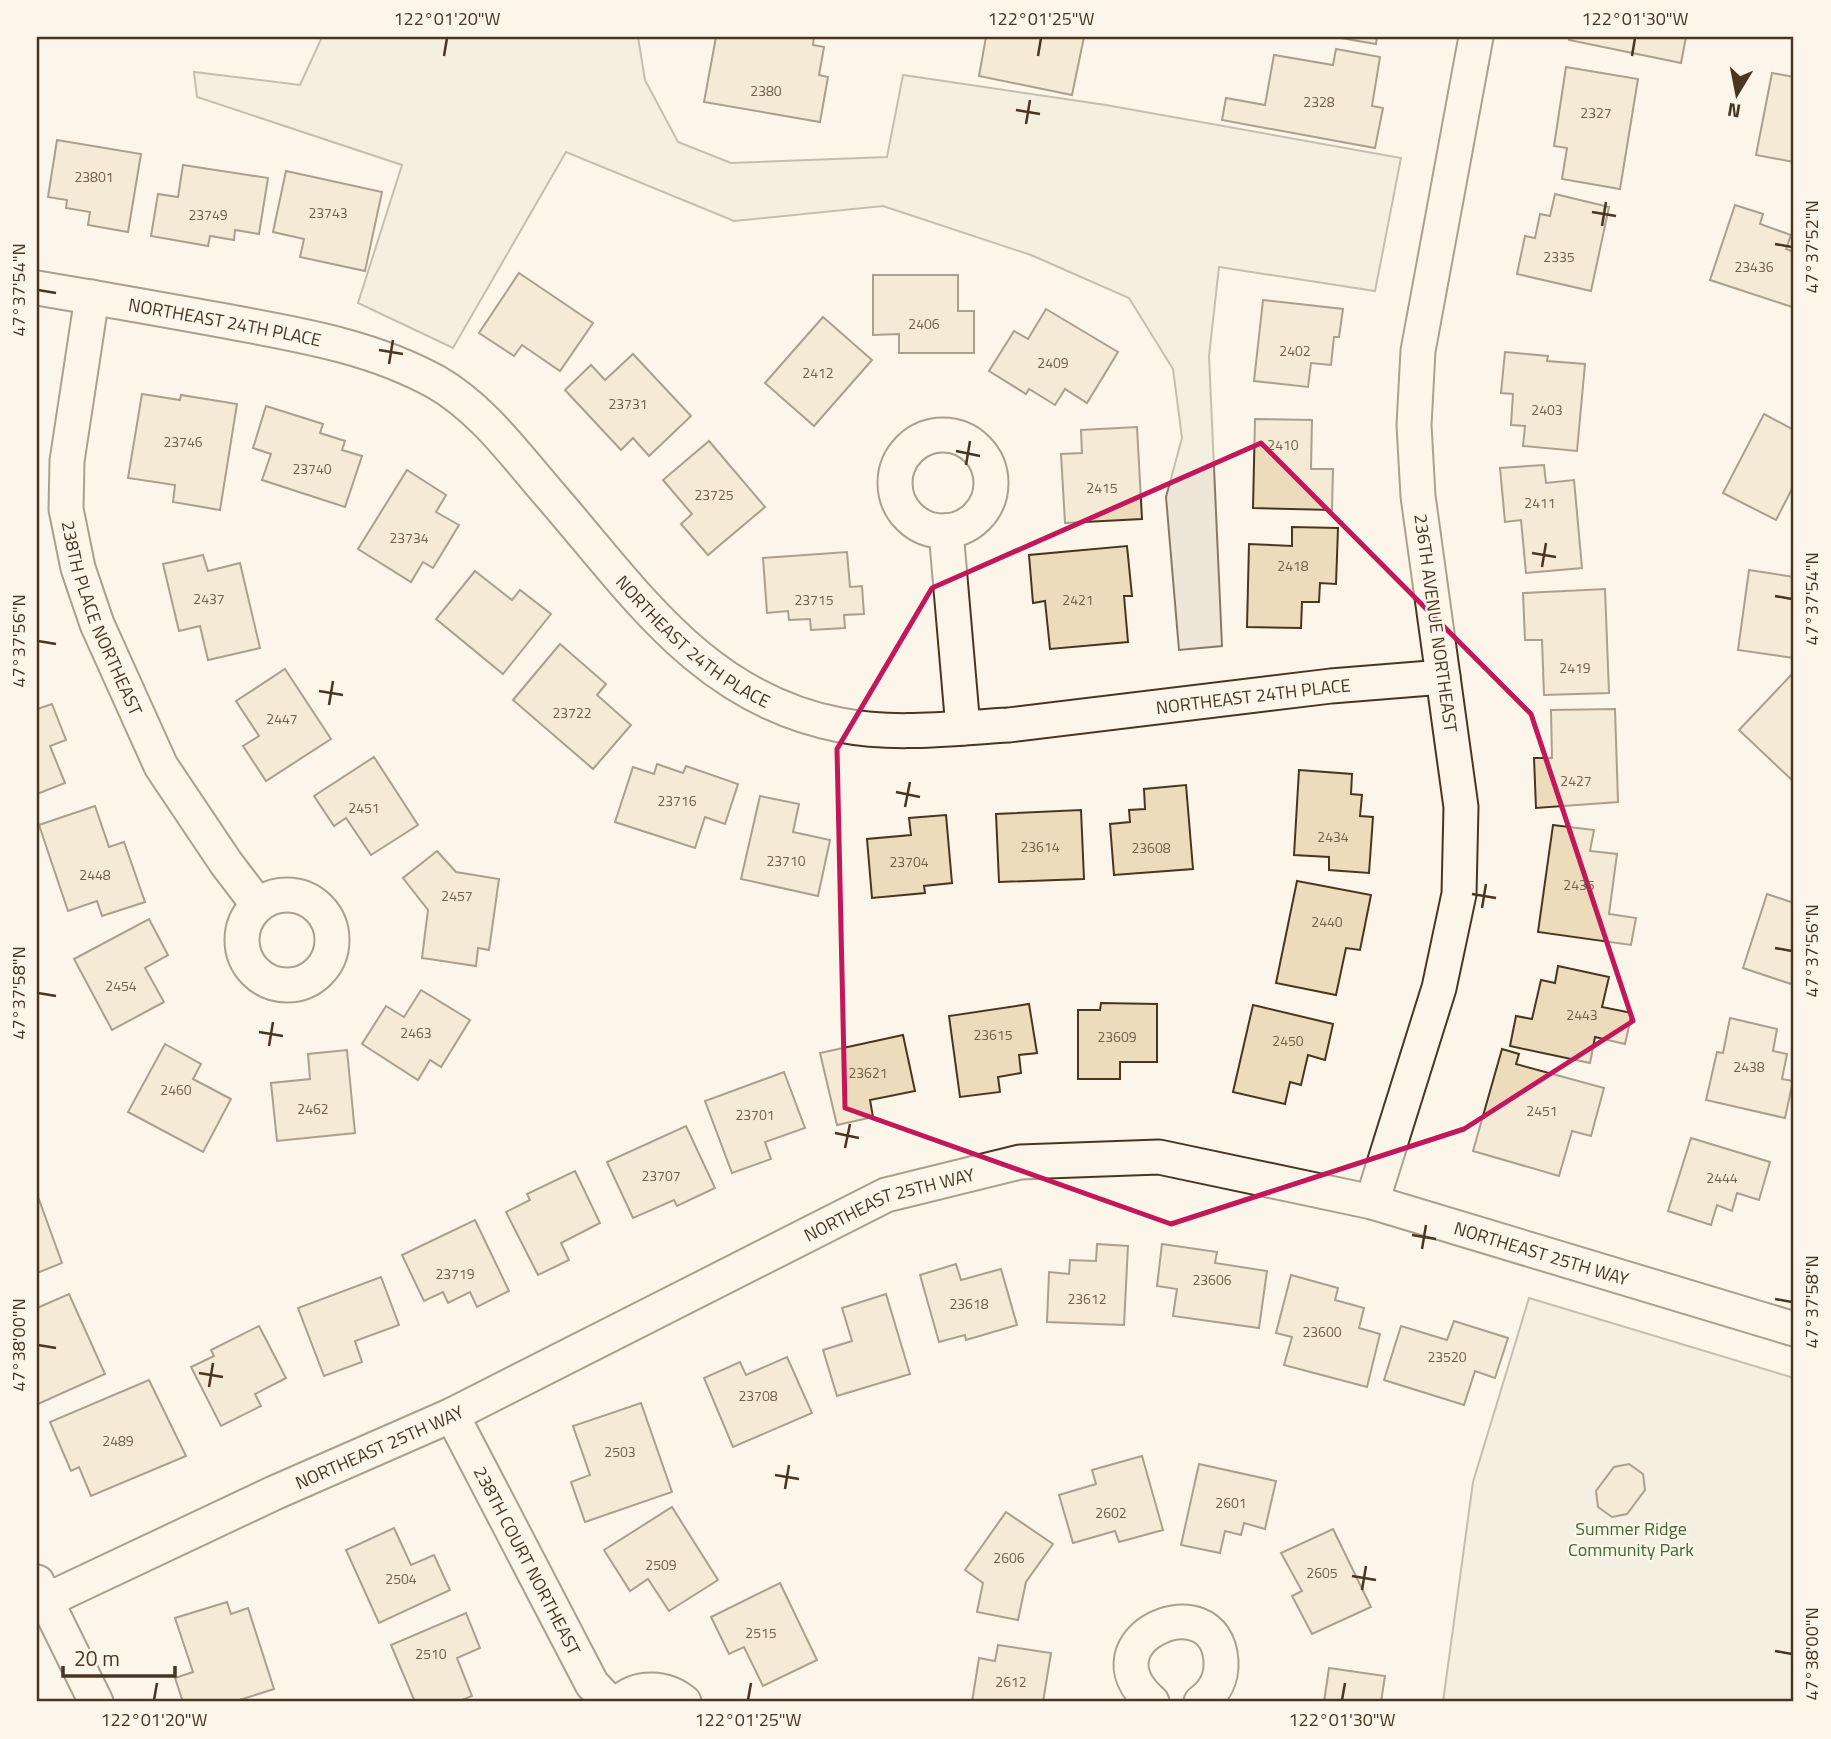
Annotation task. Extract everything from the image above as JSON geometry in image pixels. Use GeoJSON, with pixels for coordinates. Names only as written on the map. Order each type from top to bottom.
{"type":"FeatureCollection","features":[{"type":"Feature","properties":{"kind":"street","name":"236TH AVENUE NORTHEAST"},"geometry":{"type":"LineString","coordinates":[[1372,1202],[1439,988],[1459,894],[1461,807],[1418,496],[1414,425],[1418,351],[1476,37]]}},
{"type":"Feature","properties":{"kind":"street","name":"NORTHEAST 24TH PLACE"},"geometry":{"type":"LineString","coordinates":[[37,288],[312,337],[379,355],[438,383],[481,415],[666,630],[712,671],[792,713],[841,726],[883,730],[1009,725],[1331,686],[1443,677]]}},
{"type":"Feature","properties":{"kind":"street","name":"238TH PLACE NORTHEAST"},"geometry":{"type":"LineString","coordinates":[[92,297],[67,461],[66,509],[78,568],[97,624],[161,766],[226,863],[258,905]]}},
{"type":"Feature","properties":{"kind":"street"},"geometry":{"type":"LineString","coordinates":[[946,531],[963,727]]}},
{"type":"Feature","properties":{"kind":"street","name":"NORTHEAST 25TH WAY"},"geometry":{"type":"LineString","coordinates":[[41,1592],[452,1415],[886,1195],[1020,1162],[1159,1157],[1372,1202],[1794,1329]]}},
{"type":"Feature","properties":{"kind":"street","name":"238TH COURT NORTHEAST"},"geometry":{"type":"LineString","coordinates":[[452,1415],[592,1684],[608,1702]]}},
{"type":"Feature","properties":{"kind":"street"},"geometry":{"type":"LineString","coordinates":[[41,1592],[96,1702]]}},
{"type":"Feature","properties":{"kind":"street"},"geometry":{"type":"LineString","coordinates":[[1153,1702],[1136,1681],[1135,1652],[1151,1629],[1178,1621],[1206,1631],[1221,1656],[1222,1670],[1217,1685],[1201,1702]]}},
{"type":"Feature","properties":{"kind":"street"},"geometry":{"type":"LineString","coordinates":[[620,1702],[639,1691],[653,1690],[668,1692],[684,1702]]}},
{"type":"Feature","properties":{"kind":"highlighted area"},"geometry":{"type":"Polygon","coordinates":[[[1261,443],[1531,714],[1633,1021],[1464,1129],[1171,1224],[845,1108],[837,749],[932,588],[1261,443]]]}},
{"type":"Feature","properties":{"kind":"green space"},"geometry":{"type":"Polygon","coordinates":[[[322,37],[638,37],[645,80],[678,142],[731,163],[887,157],[903,75],[1106,105],[1401,158],[1375,291],[1219,267],[1209,356],[1222,646],[1179,650],[1166,497],[1182,438],[1173,369],[1129,298],[1031,255],[883,206],[734,221],[566,152],[453,348],[358,303],[402,165],[197,97],[194,72],[300,85],[322,37]]]}},
{"type":"Feature","properties":{"kind":"green space","name":"Summer Ridge Community Park"},"geometry":{"type":"Polygon","coordinates":[[[1529,1298],[1794,1378],[1794,1702],[1443,1702],[1473,1482],[1529,1298]]]}},
{"type":"Feature","properties":{"kind":"building"},"geometry":{"type":"Polygon","coordinates":[[[716,37],[814,37],[813,45],[824,47],[819,75],[828,77],[820,122],[704,102],[716,37]]]}},
{"type":"Feature","properties":{"kind":"building"},"geometry":{"type":"Polygon","coordinates":[[[986,37],[1084,37],[1072,95],[979,76],[986,37]]]}},
{"type":"Feature","properties":{"kind":"building"},"geometry":{"type":"Polygon","coordinates":[[[1335,37],[1377,37],[1376,44],[1335,37]]]}},
{"type":"Feature","properties":{"kind":"building"},"geometry":{"type":"Polygon","coordinates":[[[1569,37],[1686,37],[1681,63],[1569,40],[1569,37]]]}},
{"type":"Feature","properties":{"kind":"building"},"geometry":{"type":"Polygon","coordinates":[[[1336,49],[1380,57],[1372,106],[1383,108],[1375,148],[1222,120],[1226,98],[1265,105],[1274,55],[1333,65],[1336,49]]]}},
{"type":"Feature","properties":{"kind":"building"},"geometry":{"type":"Polygon","coordinates":[[[1566,67],[1638,79],[1620,189],[1562,179],[1567,148],[1554,146],[1566,67]]]}},
{"type":"Feature","properties":{"kind":"building"},"geometry":{"type":"Polygon","coordinates":[[[1772,73],[1794,77],[1794,162],[1756,155],[1772,73]]]}},
{"type":"Feature","properties":{"kind":"building"},"geometry":{"type":"Polygon","coordinates":[[[57,140],[141,154],[128,232],[88,225],[90,212],[66,208],[67,200],[48,197],[57,140]]]}},
{"type":"Feature","properties":{"kind":"building"},"geometry":{"type":"Polygon","coordinates":[[[183,165],[268,178],[259,234],[235,230],[234,240],[210,236],[208,246],[151,236],[158,194],[178,197],[183,165]]]}},
{"type":"Feature","properties":{"kind":"building"},"geometry":{"type":"Polygon","coordinates":[[[286,171],[382,192],[365,271],[300,257],[304,239],[273,232],[286,171]]]}},
{"type":"Feature","properties":{"kind":"building"},"geometry":{"type":"Polygon","coordinates":[[[1555,194],[1609,207],[1591,291],[1517,274],[1525,236],[1535,238],[1540,214],[1550,216],[1555,194]]]}},
{"type":"Feature","properties":{"kind":"building"},"geometry":{"type":"Polygon","coordinates":[[[1735,205],[1763,214],[1760,224],[1791,235],[1786,249],[1794,252],[1792,307],[1710,280],[1735,205]]]}},
{"type":"Feature","properties":{"kind":"building"},"geometry":{"type":"Polygon","coordinates":[[[519,273],[593,323],[560,371],[522,345],[514,356],[479,333],[519,273]]]}},
{"type":"Feature","properties":{"kind":"building"},"geometry":{"type":"Polygon","coordinates":[[[873,275],[958,275],[958,311],[974,311],[974,353],[899,353],[899,334],[873,335],[873,275]]]}},
{"type":"Feature","properties":{"kind":"building"},"geometry":{"type":"Polygon","coordinates":[[[1263,300],[1343,309],[1339,337],[1334,337],[1331,365],[1311,363],[1308,387],[1254,381],[1263,300]]]}},
{"type":"Feature","properties":{"kind":"building"},"geometry":{"type":"Polygon","coordinates":[[[1046,309],[1118,352],[1087,403],[1065,389],[1055,405],[1029,389],[1026,394],[989,371],[1014,331],[1028,339],[1046,309]]]}},
{"type":"Feature","properties":{"kind":"building"},"geometry":{"type":"Polygon","coordinates":[[[823,317],[872,360],[814,426],[765,383],[823,317]]]}},
{"type":"Feature","properties":{"kind":"building"},"geometry":{"type":"Polygon","coordinates":[[[1505,352],[1548,356],[1547,361],[1585,364],[1577,451],[1523,446],[1525,426],[1511,425],[1513,394],[1501,393],[1505,352]]]}},
{"type":"Feature","properties":{"kind":"building"},"geometry":{"type":"Polygon","coordinates":[[[633,354],[691,416],[649,456],[633,438],[621,450],[565,390],[591,365],[605,380],[633,354]]]}},
{"type":"Feature","properties":{"kind":"building"},"geometry":{"type":"Polygon","coordinates":[[[142,394],[180,400],[181,395],[237,404],[220,510],[173,502],[175,485],[128,478],[142,394]]]}},
{"type":"Feature","properties":{"kind":"building"},"geometry":{"type":"Polygon","coordinates":[[[266,406],[323,424],[320,433],[345,441],[342,450],[362,456],[345,507],[262,480],[271,454],[253,448],[266,406]]]}},
{"type":"Feature","properties":{"kind":"building"},"geometry":{"type":"Polygon","coordinates":[[[1764,414],[1794,430],[1794,485],[1776,520],[1723,493],[1764,414]]]}},
{"type":"Feature","properties":{"kind":"building"},"geometry":{"type":"Polygon","coordinates":[[[1255,419],[1312,420],[1311,469],[1333,469],[1332,510],[1253,508],[1255,419]]]}},
{"type":"Feature","properties":{"kind":"building"},"geometry":{"type":"Polygon","coordinates":[[[1137,427],[1142,519],[1065,523],[1061,454],[1082,453],[1081,430],[1137,427]]]}},
{"type":"Feature","properties":{"kind":"building"},"geometry":{"type":"Polygon","coordinates":[[[709,441],[765,507],[708,555],[681,524],[692,514],[663,480],[709,441]]]}},
{"type":"Feature","properties":{"kind":"building"},"geometry":{"type":"Polygon","coordinates":[[[1544,465],[1546,483],[1574,480],[1582,568],[1526,573],[1521,520],[1505,522],[1500,468],[1544,465]]]}},
{"type":"Feature","properties":{"kind":"building"},"geometry":{"type":"Polygon","coordinates":[[[407,470],[446,495],[436,512],[459,525],[433,568],[423,562],[411,582],[358,549],[407,470]]]}},
{"type":"Feature","properties":{"kind":"building"},"geometry":{"type":"Polygon","coordinates":[[[1292,527],[1338,528],[1336,584],[1320,583],[1319,602],[1302,602],[1301,628],[1247,627],[1249,544],[1292,546],[1292,527]]]}},
{"type":"Feature","properties":{"kind":"building"},"geometry":{"type":"Polygon","coordinates":[[[1127,546],[1132,596],[1124,596],[1128,642],[1050,649],[1045,601],[1033,603],[1029,555],[1127,546]]]}},
{"type":"Feature","properties":{"kind":"building"},"geometry":{"type":"Polygon","coordinates":[[[847,552],[850,587],[862,586],[864,614],[844,615],[845,628],[811,630],[810,619],[789,620],[788,611],[767,613],[763,558],[847,552]]]}},
{"type":"Feature","properties":{"kind":"building"},"geometry":{"type":"Polygon","coordinates":[[[203,555],[208,571],[240,563],[260,648],[208,660],[200,626],[179,631],[163,564],[203,555]]]}},
{"type":"Feature","properties":{"kind":"building"},"geometry":{"type":"Polygon","coordinates":[[[1749,570],[1794,577],[1794,658],[1738,650],[1749,570]]]}},
{"type":"Feature","properties":{"kind":"building"},"geometry":{"type":"Polygon","coordinates":[[[475,571],[512,600],[520,590],[551,614],[503,674],[436,619],[475,571]]]}},
{"type":"Feature","properties":{"kind":"building"},"geometry":{"type":"Polygon","coordinates":[[[1605,589],[1609,693],[1544,695],[1542,640],[1525,640],[1523,593],[1605,589]]]}},
{"type":"Feature","properties":{"kind":"building"},"geometry":{"type":"Polygon","coordinates":[[[560,644],[606,684],[597,695],[631,725],[593,769],[513,700],[560,644]]]}},
{"type":"Feature","properties":{"kind":"building"},"geometry":{"type":"Polygon","coordinates":[[[285,669],[331,739],[266,781],[243,746],[259,736],[236,701],[285,669]]]}},
{"type":"Feature","properties":{"kind":"building"},"geometry":{"type":"Polygon","coordinates":[[[1794,674],[1794,782],[1739,730],[1794,674]]]}},
{"type":"Feature","properties":{"kind":"building"},"geometry":{"type":"Polygon","coordinates":[[[52,704],[66,740],[50,746],[65,783],[37,794],[37,709],[52,704]]]}},
{"type":"Feature","properties":{"kind":"building"},"geometry":{"type":"Polygon","coordinates":[[[1615,709],[1618,802],[1536,808],[1534,758],[1552,758],[1551,710],[1615,709]]]}},
{"type":"Feature","properties":{"kind":"building"},"geometry":{"type":"Polygon","coordinates":[[[374,757],[418,825],[371,855],[346,818],[334,826],[314,796],[374,757]]]}},
{"type":"Feature","properties":{"kind":"building"},"geometry":{"type":"Polygon","coordinates":[[[657,764],[683,773],[686,766],[738,784],[725,824],[705,817],[695,848],[615,822],[633,767],[654,774],[657,764]]]}},
{"type":"Feature","properties":{"kind":"building"},"geometry":{"type":"Polygon","coordinates":[[[1299,770],[1352,774],[1351,794],[1362,795],[1360,816],[1373,817],[1369,873],[1329,870],[1329,857],[1294,855],[1299,770]]]}},
{"type":"Feature","properties":{"kind":"building"},"geometry":{"type":"Polygon","coordinates":[[[1186,785],[1193,869],[1114,875],[1110,824],[1130,822],[1129,810],[1145,809],[1144,789],[1186,785]]]}},
{"type":"Feature","properties":{"kind":"building"},"geometry":{"type":"Polygon","coordinates":[[[760,796],[799,804],[793,832],[830,840],[818,896],[741,879],[760,796]]]}},
{"type":"Feature","properties":{"kind":"building"},"geometry":{"type":"Polygon","coordinates":[[[95,806],[109,847],[124,842],[145,902],[102,916],[97,901],[68,911],[39,825],[95,806]]]}},
{"type":"Feature","properties":{"kind":"building"},"geometry":{"type":"Polygon","coordinates":[[[1081,810],[1084,879],[999,882],[996,814],[1081,810]]]}},
{"type":"Feature","properties":{"kind":"building"},"geometry":{"type":"Polygon","coordinates":[[[946,815],[952,883],[924,886],[925,893],[872,898],[867,839],[911,835],[909,818],[946,815]]]}},
{"type":"Feature","properties":{"kind":"building"},"geometry":{"type":"Polygon","coordinates":[[[1553,825],[1594,830],[1590,851],[1617,854],[1609,914],[1636,918],[1631,945],[1538,932],[1553,825]]]}},
{"type":"Feature","properties":{"kind":"building"},"geometry":{"type":"Polygon","coordinates":[[[437,851],[456,872],[499,879],[489,950],[478,948],[476,966],[422,958],[428,910],[403,878],[437,851]]]}},
{"type":"Feature","properties":{"kind":"building"},"geometry":{"type":"Polygon","coordinates":[[[1297,881],[1371,895],[1360,950],[1346,948],[1336,995],[1276,983],[1297,881]]]}},
{"type":"Feature","properties":{"kind":"building"},"geometry":{"type":"Polygon","coordinates":[[[1767,894],[1794,903],[1794,985],[1743,968],[1767,894]]]}},
{"type":"Feature","properties":{"kind":"building"},"geometry":{"type":"Polygon","coordinates":[[[149,919],[168,955],[145,968],[164,1002],[112,1030],[74,959],[149,919]]]}},
{"type":"Feature","properties":{"kind":"building"},"geometry":{"type":"Polygon","coordinates":[[[1558,966],[1609,977],[1602,1007],[1632,1013],[1625,1044],[1595,1037],[1590,1063],[1510,1046],[1516,1016],[1532,1019],[1541,980],[1555,983],[1558,966]]]}},
{"type":"Feature","properties":{"kind":"building"},"geometry":{"type":"Polygon","coordinates":[[[421,990],[470,1020],[441,1067],[430,1060],[418,1080],[362,1044],[386,1006],[404,1017],[421,990]]]}},
{"type":"Feature","properties":{"kind":"building"},"geometry":{"type":"Polygon","coordinates":[[[1101,1003],[1157,1004],[1157,1062],[1120,1062],[1120,1079],[1078,1079],[1078,1010],[1100,1010],[1101,1003]]]}},
{"type":"Feature","properties":{"kind":"building"},"geometry":{"type":"Polygon","coordinates":[[[1029,1004],[1037,1053],[1019,1055],[1021,1073],[998,1077],[1000,1092],[960,1097],[949,1016],[1029,1004]]]}},
{"type":"Feature","properties":{"kind":"building"},"geometry":{"type":"Polygon","coordinates":[[[1253,1005],[1333,1024],[1325,1060],[1308,1055],[1301,1085],[1290,1082],[1285,1104],[1233,1092],[1253,1005]]]}},
{"type":"Feature","properties":{"kind":"building"},"geometry":{"type":"Polygon","coordinates":[[[1730,1018],[1777,1029],[1773,1051],[1787,1054],[1782,1079],[1793,1081],[1785,1118],[1706,1100],[1717,1052],[1723,1053],[1730,1018]]]}},
{"type":"Feature","properties":{"kind":"building"},"geometry":{"type":"Polygon","coordinates":[[[903,1035],[915,1091],[870,1100],[873,1117],[837,1125],[820,1053],[903,1035]]]}},
{"type":"Feature","properties":{"kind":"building"},"geometry":{"type":"Polygon","coordinates":[[[165,1044],[201,1064],[193,1079],[231,1099],[203,1152],[128,1112],[165,1044]]]}},
{"type":"Feature","properties":{"kind":"building"},"geometry":{"type":"Polygon","coordinates":[[[1502,1049],[1519,1054],[1516,1064],[1604,1088],[1591,1136],[1572,1131],[1559,1176],[1473,1151],[1502,1049]]]}},
{"type":"Feature","properties":{"kind":"building"},"geometry":{"type":"Polygon","coordinates":[[[347,1050],[355,1133],[277,1141],[271,1083],[310,1079],[308,1054],[347,1050]]]}},
{"type":"Feature","properties":{"kind":"building"},"geometry":{"type":"Polygon","coordinates":[[[784,1072],[805,1128],[765,1142],[771,1159],[732,1173],[705,1101],[784,1072]]]}},
{"type":"Feature","properties":{"kind":"building"},"geometry":{"type":"Polygon","coordinates":[[[686,1126],[715,1188],[677,1206],[674,1200],[633,1218],[607,1162],[686,1126]]]}},
{"type":"Feature","properties":{"kind":"building"},"geometry":{"type":"Polygon","coordinates":[[[1691,1138],[1770,1162],[1759,1200],[1737,1193],[1732,1211],[1717,1205],[1711,1225],[1668,1211],[1691,1138]]]}},
{"type":"Feature","properties":{"kind":"building"},"geometry":{"type":"Polygon","coordinates":[[[575,1171],[600,1223],[561,1243],[569,1260],[538,1275],[506,1212],[530,1200],[527,1194],[575,1171]]]}},
{"type":"Feature","properties":{"kind":"building"},"geometry":{"type":"Polygon","coordinates":[[[37,1194],[62,1263],[37,1273],[37,1194]]]}},
{"type":"Feature","properties":{"kind":"building"},"geometry":{"type":"Polygon","coordinates":[[[475,1220],[509,1291],[477,1307],[470,1292],[448,1303],[443,1292],[424,1301],[402,1255],[475,1220]]]}},
{"type":"Feature","properties":{"kind":"building"},"geometry":{"type":"Polygon","coordinates":[[[1097,1244],[1128,1246],[1124,1325],[1047,1322],[1049,1272],[1069,1274],[1070,1260],[1096,1261],[1097,1244]]]}},
{"type":"Feature","properties":{"kind":"building"},"geometry":{"type":"Polygon","coordinates":[[[1162,1244],[1217,1252],[1215,1263],[1267,1271],[1259,1328],[1173,1316],[1177,1289],[1157,1286],[1162,1244]]]}},
{"type":"Feature","properties":{"kind":"building"},"geometry":{"type":"Polygon","coordinates":[[[956,1264],[961,1280],[1001,1269],[1017,1325],[966,1340],[965,1335],[939,1342],[920,1275],[956,1264]]]}},
{"type":"Feature","properties":{"kind":"building"},"geometry":{"type":"Polygon","coordinates":[[[1291,1275],[1338,1288],[1335,1300],[1364,1308],[1359,1328],[1380,1334],[1367,1387],[1284,1365],[1292,1337],[1276,1333],[1291,1275]]]}},
{"type":"Feature","properties":{"kind":"building"},"geometry":{"type":"Polygon","coordinates":[[[381,1277],[399,1325],[355,1341],[362,1362],[324,1376],[298,1308],[381,1277]]]}},
{"type":"Feature","properties":{"kind":"building"},"geometry":{"type":"Polygon","coordinates":[[[69,1294],[105,1374],[38,1404],[37,1308],[69,1294]]]}},
{"type":"Feature","properties":{"kind":"building"},"geometry":{"type":"Polygon","coordinates":[[[886,1294],[910,1374],[837,1396],[823,1350],[852,1341],[842,1308],[886,1294]]]}},
{"type":"Feature","properties":{"kind":"building"},"geometry":{"type":"Polygon","coordinates":[[[1454,1321],[1508,1338],[1495,1378],[1475,1371],[1464,1405],[1384,1380],[1401,1326],[1447,1340],[1454,1321]]]}},
{"type":"Feature","properties":{"kind":"building"},"geometry":{"type":"Polygon","coordinates":[[[259,1326],[286,1378],[255,1394],[261,1406],[221,1426],[191,1367],[214,1356],[211,1350],[259,1326]]]}},
{"type":"Feature","properties":{"kind":"building"},"geometry":{"type":"Polygon","coordinates":[[[787,1357],[812,1413],[733,1447],[704,1378],[740,1362],[746,1375],[787,1357]]]}},
{"type":"Feature","properties":{"kind":"building"},"geometry":{"type":"Polygon","coordinates":[[[149,1380],[186,1456],[91,1496],[79,1467],[71,1471],[50,1422],[149,1380]]]}},
{"type":"Feature","properties":{"kind":"building"},"geometry":{"type":"Polygon","coordinates":[[[641,1403],[672,1492],[585,1522],[571,1482],[590,1475],[573,1426],[641,1403]]]}},
{"type":"Feature","properties":{"kind":"building"},"geometry":{"type":"Polygon","coordinates":[[[1142,1456],[1163,1530],[1119,1542],[1115,1531],[1073,1543],[1059,1495],[1096,1484],[1092,1470],[1142,1456]]]}},
{"type":"Feature","properties":{"kind":"building"},"geometry":{"type":"Polygon","coordinates":[[[1199,1464],[1276,1481],[1265,1529],[1244,1523],[1241,1535],[1225,1531],[1220,1553],[1181,1545],[1199,1464]]]}},
{"type":"Feature","properties":{"kind":"building"},"geometry":{"type":"Polygon","coordinates":[[[1629,1464],[1643,1474],[1645,1490],[1627,1514],[1612,1517],[1598,1507],[1596,1491],[1614,1467],[1629,1464]]]}},
{"type":"Feature","properties":{"kind":"building"},"geometry":{"type":"Polygon","coordinates":[[[672,1507],[718,1580],[669,1611],[648,1579],[630,1591],[604,1550],[672,1507]]]}},
{"type":"Feature","properties":{"kind":"building"},"geometry":{"type":"Polygon","coordinates":[[[1006,1512],[1053,1544],[1026,1582],[1018,1620],[977,1612],[983,1583],[965,1570],[1006,1512]]]}},
{"type":"Feature","properties":{"kind":"building"},"geometry":{"type":"Polygon","coordinates":[[[394,1528],[411,1565],[434,1555],[450,1590],[379,1623],[346,1550],[394,1528]]]}},
{"type":"Feature","properties":{"kind":"building"},"geometry":{"type":"Polygon","coordinates":[[[1333,1529],[1371,1607],[1312,1634],[1292,1596],[1302,1591],[1281,1553],[1333,1529]]]}},
{"type":"Feature","properties":{"kind":"building"},"geometry":{"type":"Polygon","coordinates":[[[780,1583],[817,1660],[763,1686],[744,1647],[729,1654],[711,1617],[780,1583]]]}},
{"type":"Feature","properties":{"kind":"building"},"geometry":{"type":"Polygon","coordinates":[[[227,1602],[231,1614],[248,1608],[274,1689],[233,1702],[183,1702],[175,1678],[193,1672],[175,1618],[227,1602]]]}},
{"type":"Feature","properties":{"kind":"building"},"geometry":{"type":"Polygon","coordinates":[[[466,1613],[480,1648],[457,1658],[472,1696],[457,1702],[415,1702],[391,1645],[466,1613]]]}},
{"type":"Feature","properties":{"kind":"building"},"geometry":{"type":"Polygon","coordinates":[[[998,1645],[1051,1653],[1043,1702],[972,1702],[979,1658],[995,1661],[998,1645]]]}},
{"type":"Feature","properties":{"kind":"building"},"geometry":{"type":"Polygon","coordinates":[[[1329,1668],[1385,1676],[1381,1702],[1324,1702],[1329,1668]]]}}]}
